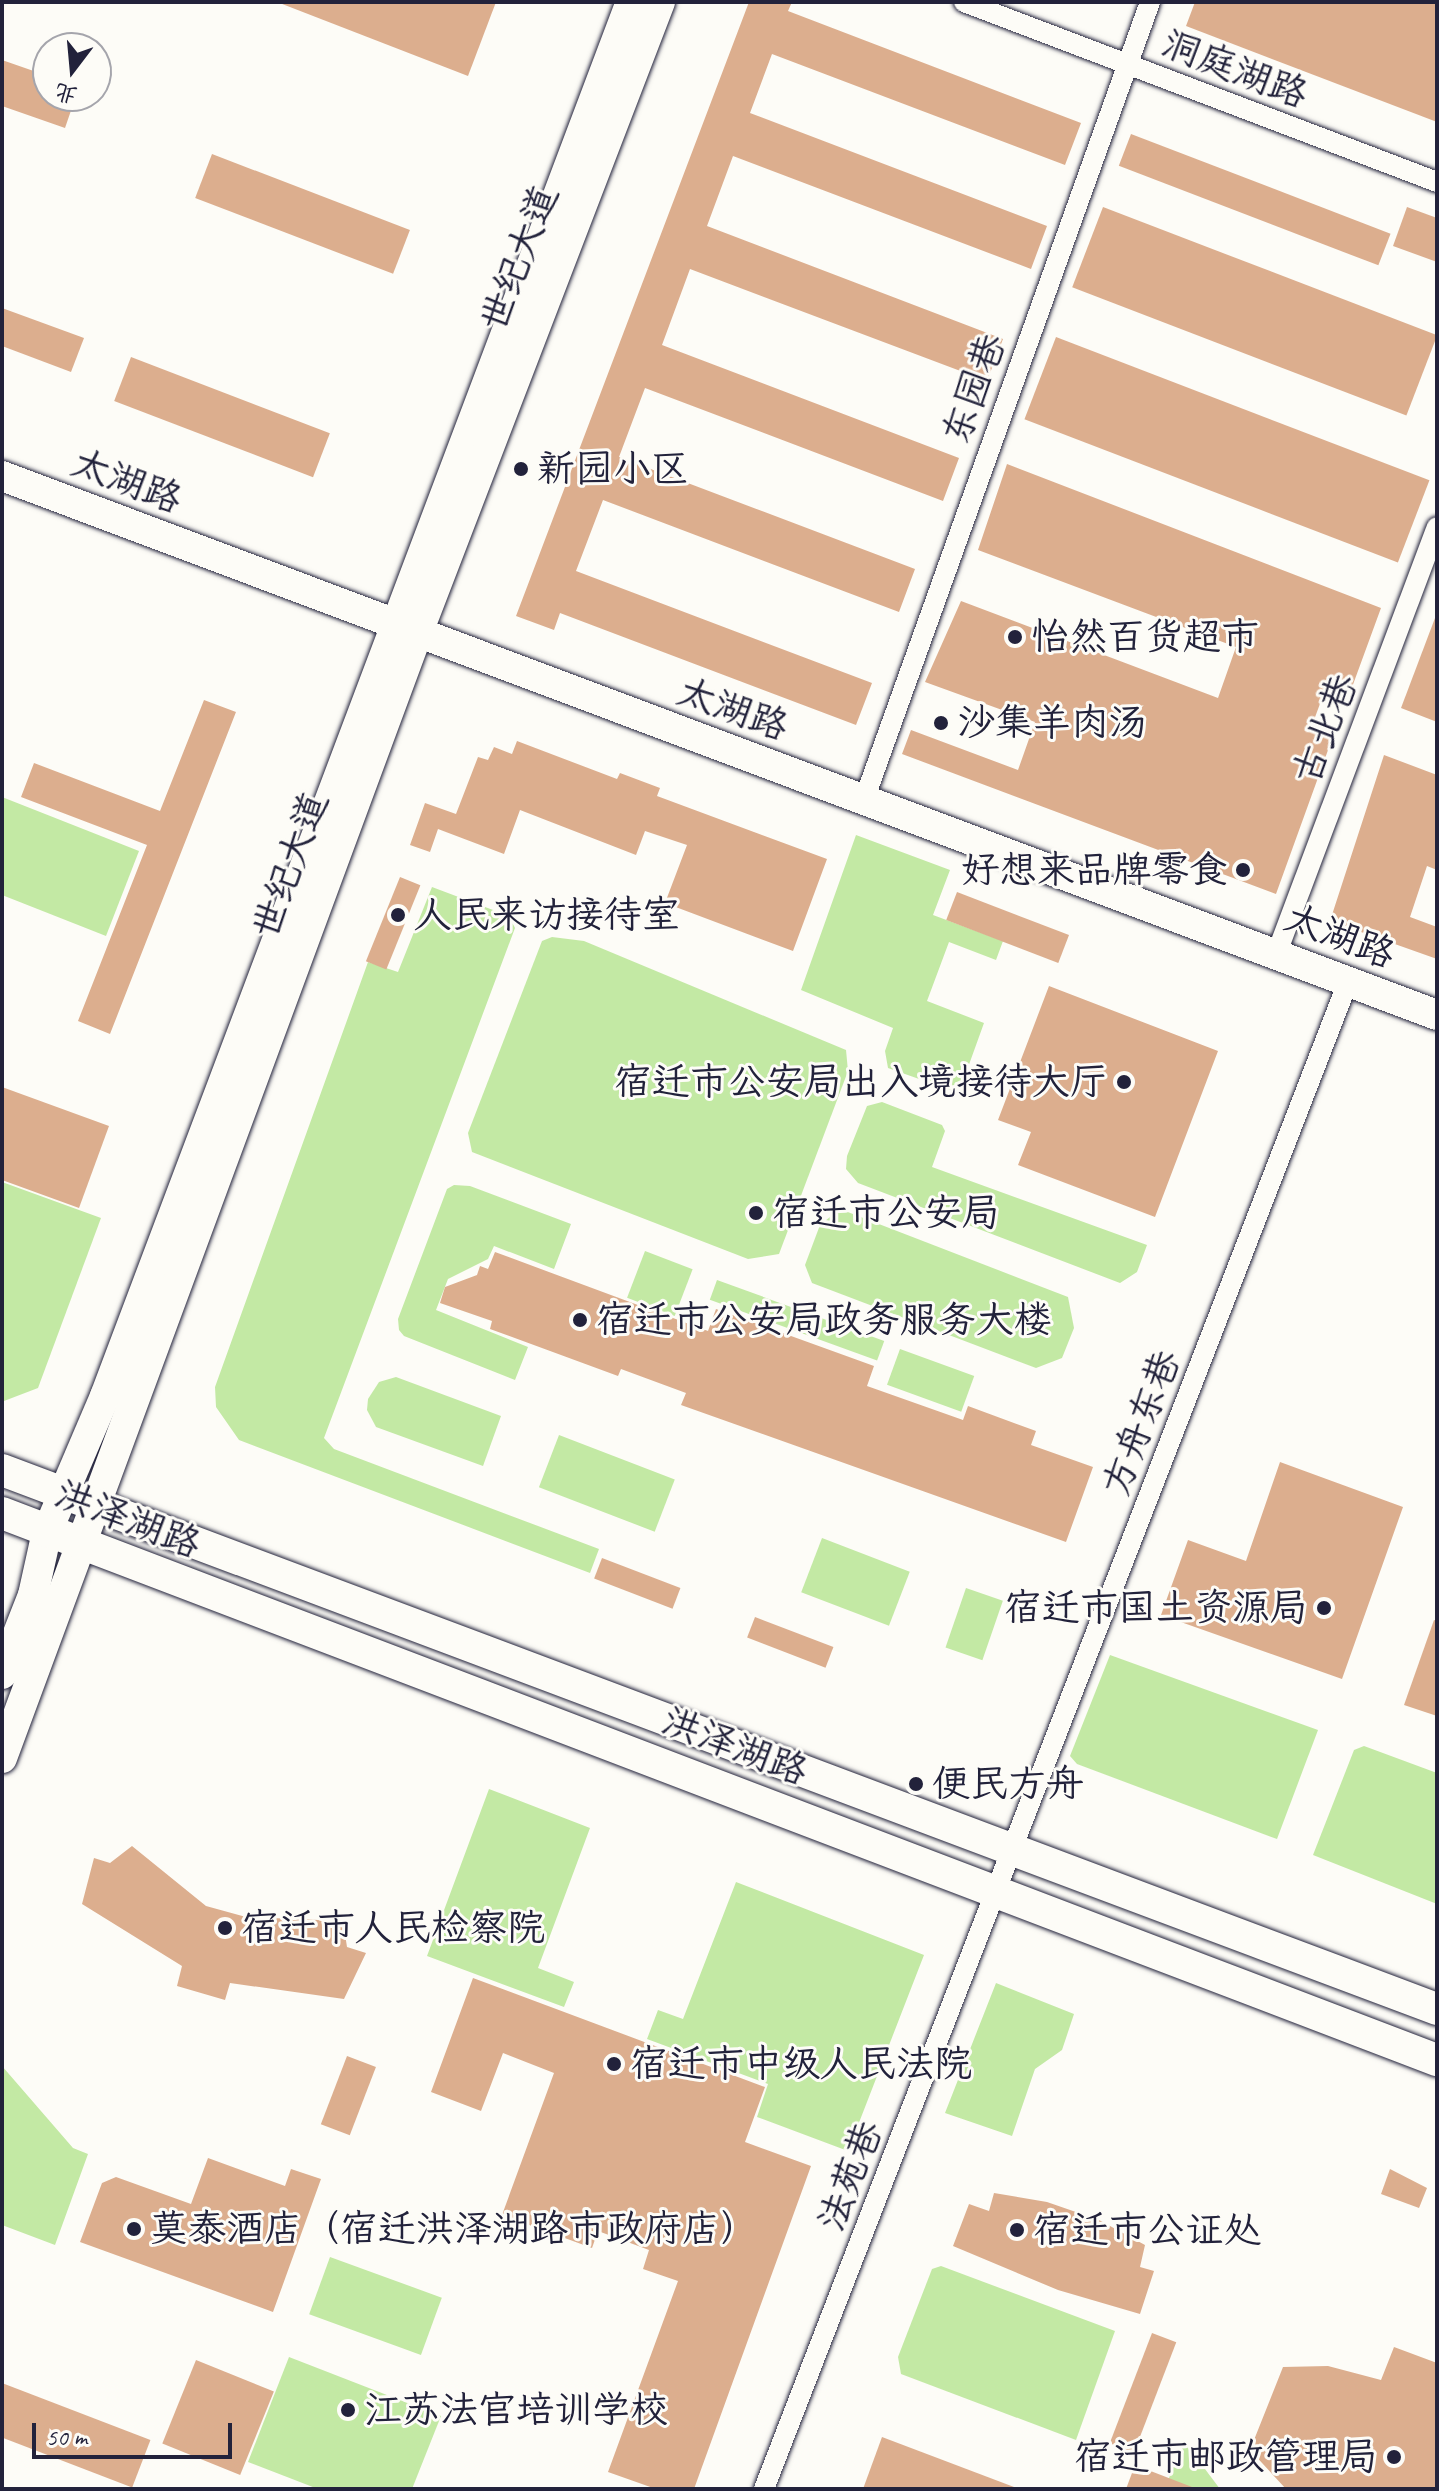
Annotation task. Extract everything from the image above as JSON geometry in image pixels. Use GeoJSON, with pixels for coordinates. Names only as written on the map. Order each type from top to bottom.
{"type":"FeatureCollection","features":[{"type":"Feature","properties":{"kind":"main road","name":"洪泽湖路"},"geometry":{"type":"LineString","coordinates":[[2,1470],[67,1484],[102,1497],[548,1676],[1437,2009]]}},
{"type":"Feature","properties":{"kind":"main road","name":"洪泽湖路"},"geometry":{"type":"LineString","coordinates":[[2,1513],[999,1889],[1437,2060]]}},
{"type":"Feature","properties":{"kind":"street","name":"世纪大道"},"geometry":{"type":"LineString","coordinates":[[2,1758],[85,1545],[631,2]]}},
{"type":"Feature","properties":{"kind":"street","name":"世纪大道"},"geometry":{"type":"LineString","coordinates":[[2,1674],[33,1595],[47,1532],[660,2]]}},
{"type":"Feature","properties":{"kind":"street","name":"洞庭湖路"},"geometry":{"type":"LineString","coordinates":[[964,2],[1437,182]]}},
{"type":"Feature","properties":{"kind":"street","name":"东园巷"},"geometry":{"type":"LineString","coordinates":[[864,800],[1150,2]]}},
{"type":"Feature","properties":{"kind":"street","name":"太湖路"},"geometry":{"type":"LineString","coordinates":[[2,476],[406,631],[1437,1015]]}},
{"type":"Feature","properties":{"kind":"street","name":"古北巷"},"geometry":{"type":"LineString","coordinates":[[1276,955],[1437,527]]}},
{"type":"Feature","properties":{"kind":"street","name":"方舟东巷"},"geometry":{"type":"LineString","coordinates":[[999,1889],[1348,982]]}},
{"type":"Feature","properties":{"kind":"street","name":"法苑巷"},"geometry":{"type":"LineString","coordinates":[[764,2489],[999,1889]]}},
{"type":"Feature","properties":{"kind":"green space"},"geometry":{"type":"Polygon","coordinates":[[[2,797],[139,851],[106,936],[2,895],[2,797]]]}},
{"type":"Feature","properties":{"kind":"green space"},"geometry":{"type":"Polygon","coordinates":[[[856,835],[950,870],[933,915],[1003,941],[996,960],[949,942],[927,1001],[984,1023],[962,1084],[953,1091],[888,1068],[885,1051],[893,1028],[801,990],[856,835]]]}},
{"type":"Feature","properties":{"kind":"green space"},"geometry":{"type":"Polygon","coordinates":[[[432,887],[509,916],[515,928],[324,1438],[334,1449],[599,1549],[590,1573],[239,1440],[216,1407],[215,1387],[368,962],[398,972],[432,887]]]}},
{"type":"Feature","properties":{"kind":"green space"},"geometry":{"type":"Polygon","coordinates":[[[552,937],[584,941],[846,1050],[848,1071],[779,1254],[748,1259],[472,1152],[468,1133],[542,941],[552,937]]]}},
{"type":"Feature","properties":{"kind":"green space"},"geometry":{"type":"Polygon","coordinates":[[[882,1102],[942,1125],[945,1131],[932,1167],[1147,1245],[1137,1272],[1120,1283],[858,1183],[846,1169],[847,1156],[867,1106],[882,1102]]]}},
{"type":"Feature","properties":{"kind":"green space"},"geometry":{"type":"Polygon","coordinates":[[[2,1182],[101,1218],[38,1388],[4,1401],[2,1182]]]}},
{"type":"Feature","properties":{"kind":"green space"},"geometry":{"type":"Polygon","coordinates":[[[454,1185],[470,1186],[571,1224],[554,1269],[494,1246],[488,1259],[448,1279],[436,1310],[528,1347],[515,1380],[404,1336],[399,1330],[398,1319],[447,1189],[454,1185]]]}},
{"type":"Feature","properties":{"kind":"green space"},"geometry":{"type":"Polygon","coordinates":[[[840,1209],[1068,1297],[1074,1328],[1062,1358],[1036,1368],[812,1283],[805,1265],[820,1225],[840,1209]]]}},
{"type":"Feature","properties":{"kind":"green space"},"geometry":{"type":"Polygon","coordinates":[[[645,1251],[693,1269],[675,1316],[627,1298],[645,1251]]]}},
{"type":"Feature","properties":{"kind":"green space"},"geometry":{"type":"Polygon","coordinates":[[[717,1280],[884,1341],[877,1361],[710,1300],[717,1280]]]}},
{"type":"Feature","properties":{"kind":"green space"},"geometry":{"type":"Polygon","coordinates":[[[900,1349],[974,1376],[961,1412],[887,1385],[900,1349]]]}},
{"type":"Feature","properties":{"kind":"green space"},"geometry":{"type":"Polygon","coordinates":[[[396,1377],[501,1416],[483,1466],[376,1427],[367,1410],[368,1399],[379,1382],[396,1377]]]}},
{"type":"Feature","properties":{"kind":"green space"},"geometry":{"type":"Polygon","coordinates":[[[559,1435],[675,1479],[655,1532],[539,1487],[559,1435]]]}},
{"type":"Feature","properties":{"kind":"green space"},"geometry":{"type":"Polygon","coordinates":[[[822,1538],[910,1572],[889,1626],[801,1592],[822,1538]]]}},
{"type":"Feature","properties":{"kind":"green space"},"geometry":{"type":"Polygon","coordinates":[[[966,1588],[1003,1601],[982,1660],[945,1648],[966,1588]]]}},
{"type":"Feature","properties":{"kind":"green space"},"geometry":{"type":"Polygon","coordinates":[[[1110,1655],[1318,1730],[1277,1839],[1077,1764],[1070,1756],[1110,1655]]]}},
{"type":"Feature","properties":{"kind":"green space"},"geometry":{"type":"Polygon","coordinates":[[[1364,1746],[1437,1773],[1437,1904],[1313,1855],[1354,1750],[1364,1746]]]}},
{"type":"Feature","properties":{"kind":"green space"},"geometry":{"type":"Polygon","coordinates":[[[489,1789],[590,1828],[538,1968],[574,1982],[564,2007],[427,1956],[489,1789]]]}},
{"type":"Feature","properties":{"kind":"green space"},"geometry":{"type":"Polygon","coordinates":[[[736,1882],[924,1955],[848,2151],[757,2117],[768,2084],[647,2039],[658,2010],[683,2019],[736,1882]]]}},
{"type":"Feature","properties":{"kind":"green space"},"geometry":{"type":"Polygon","coordinates":[[[996,1983],[1074,2014],[1062,2050],[1035,2069],[1012,2136],[945,2113],[996,1983]]]}},
{"type":"Feature","properties":{"kind":"green space"},"geometry":{"type":"Polygon","coordinates":[[[2,2066],[73,2148],[88,2154],[55,2245],[2,2225],[2,2066]]]}},
{"type":"Feature","properties":{"kind":"green space"},"geometry":{"type":"Polygon","coordinates":[[[330,2257],[442,2298],[421,2355],[309,2314],[330,2257]]]}},
{"type":"Feature","properties":{"kind":"green space"},"geometry":{"type":"Polygon","coordinates":[[[941,2266],[1115,2331],[1076,2440],[901,2374],[898,2357],[932,2269],[941,2266]]]}},
{"type":"Feature","properties":{"kind":"green space","name":"江苏法官培训学校"},"geometry":{"type":"Polygon","coordinates":[[[289,2357],[441,2416],[412,2489],[318,2489],[248,2462],[289,2357]]]}},
{"type":"Feature","properties":{"kind":"green space"},"geometry":{"type":"Polygon","coordinates":[[[1182,2443],[1190,2449],[1220,2489],[1165,2489],[1182,2443]]]}},
{"type":"Feature","properties":{"kind":"building"},"geometry":{"type":"Polygon","coordinates":[[[277,2],[496,2],[468,76],[277,2]]]}},
{"type":"Feature","properties":{"kind":"building"},"geometry":{"type":"Polygon","coordinates":[[[749,2],[792,2],[788,11],[1081,123],[1065,165],[772,54],[750,113],[1047,226],[1031,269],[733,156],[707,226],[1003,339],[987,381],[690,269],[662,345],[959,458],[943,501],[645,388],[619,457],[915,569],[899,612],[603,500],[576,571],[872,683],[856,725],[560,613],[554,630],[516,616],[749,2]]]}},
{"type":"Feature","properties":{"kind":"building"},"geometry":{"type":"Polygon","coordinates":[[[1195,2],[1437,2],[1437,122],[1186,26],[1195,2]]]}},
{"type":"Feature","properties":{"kind":"building"},"geometry":{"type":"Polygon","coordinates":[[[2,60],[32,70],[32,112],[70,112],[65,128],[2,106],[2,60]]]}},
{"type":"Feature","properties":{"kind":"building"},"geometry":{"type":"Polygon","coordinates":[[[1131,134],[1391,234],[1378,265],[1119,166],[1131,134]]]}},
{"type":"Feature","properties":{"kind":"building"},"geometry":{"type":"Polygon","coordinates":[[[212,154],[410,230],[393,274],[195,198],[212,154]]]}},
{"type":"Feature","properties":{"kind":"building"},"geometry":{"type":"Polygon","coordinates":[[[1103,207],[1437,335],[1406,416],[1072,287],[1103,207]]]}},
{"type":"Feature","properties":{"kind":"building"},"geometry":{"type":"Polygon","coordinates":[[[1407,207],[1437,218],[1437,262],[1393,246],[1407,207]]]}},
{"type":"Feature","properties":{"kind":"building"},"geometry":{"type":"Polygon","coordinates":[[[2,308],[84,338],[71,372],[2,346],[2,308]]]}},
{"type":"Feature","properties":{"kind":"building"},"geometry":{"type":"Polygon","coordinates":[[[1056,337],[1429,480],[1398,563],[1024,419],[1056,337]]]}},
{"type":"Feature","properties":{"kind":"building"},"geometry":{"type":"Polygon","coordinates":[[[131,357],[330,433],[313,477],[114,401],[131,357]]]}},
{"type":"Feature","properties":{"kind":"building"},"geometry":{"type":"Polygon","coordinates":[[[1007,464],[1381,608],[1351,690],[1328,682],[1314,720],[1336,728],[1276,894],[902,754],[911,730],[1018,770],[1035,722],[925,682],[961,601],[1218,698],[1236,647],[978,550],[1007,464]]]}},
{"type":"Feature","properties":{"kind":"building"},"geometry":{"type":"Polygon","coordinates":[[[1437,619],[1437,722],[1401,708],[1437,619]]]}},
{"type":"Feature","properties":{"kind":"building"},"geometry":{"type":"Polygon","coordinates":[[[204,700],[236,712],[110,1034],[78,1021],[147,845],[21,797],[34,763],[160,811],[204,700]]]}},
{"type":"Feature","properties":{"kind":"building"},"geometry":{"type":"Polygon","coordinates":[[[517,741],[617,779],[620,773],[660,788],[657,796],[827,859],[793,951],[665,903],[687,845],[645,831],[636,855],[520,810],[504,854],[438,829],[430,852],[410,845],[425,803],[456,814],[478,757],[488,760],[494,747],[512,754],[517,741]]]}},
{"type":"Feature","properties":{"kind":"building"},"geometry":{"type":"Polygon","coordinates":[[[1384,755],[1437,775],[1437,870],[1427,866],[1410,917],[1437,927],[1437,959],[1330,921],[1384,755]]]}},
{"type":"Feature","properties":{"kind":"building"},"geometry":{"type":"Polygon","coordinates":[[[400,877],[420,885],[386,970],[366,961],[400,877]]]}},
{"type":"Feature","properties":{"kind":"building"},"geometry":{"type":"Polygon","coordinates":[[[957,892],[1069,935],[1058,963],[946,920],[957,892]]]}},
{"type":"Feature","properties":{"kind":"building"},"geometry":{"type":"Polygon","coordinates":[[[1049,986],[1218,1051],[1155,1217],[1018,1165],[1031,1132],[998,1120],[1049,986]]]}},
{"type":"Feature","properties":{"kind":"building"},"geometry":{"type":"Polygon","coordinates":[[[2,1087],[109,1126],[79,1208],[2,1180],[2,1087]]]}},
{"type":"Feature","properties":{"kind":"building"},"geometry":{"type":"Polygon","coordinates":[[[495,1252],[708,1331],[716,1309],[874,1366],[867,1386],[963,1420],[968,1406],[1036,1431],[1031,1445],[1093,1467],[1066,1542],[681,1405],[686,1393],[621,1369],[618,1376],[490,1329],[492,1321],[440,1303],[445,1287],[477,1275],[480,1266],[488,1269],[495,1252]]]}},
{"type":"Feature","properties":{"kind":"building"},"geometry":{"type":"Polygon","coordinates":[[[1280,1462],[1403,1507],[1342,1679],[1161,1615],[1188,1540],[1246,1561],[1280,1462]]]}},
{"type":"Feature","properties":{"kind":"building"},"geometry":{"type":"Polygon","coordinates":[[[602,1558],[680,1588],[673,1609],[594,1579],[602,1558]]]}},
{"type":"Feature","properties":{"kind":"building"},"geometry":{"type":"Polygon","coordinates":[[[755,1617],[833,1647],[826,1668],[747,1638],[755,1617]]]}},
{"type":"Feature","properties":{"kind":"building"},"geometry":{"type":"Polygon","coordinates":[[[1434,1620],[1437,1621],[1437,1716],[1404,1705],[1434,1620]]]}},
{"type":"Feature","properties":{"kind":"building"},"geometry":{"type":"Polygon","coordinates":[[[132,1846],[206,1906],[246,1917],[343,1921],[347,1947],[366,1953],[344,1999],[230,1983],[225,2000],[177,1986],[182,1966],[82,1904],[94,1858],[110,1863],[132,1846]]]}},
{"type":"Feature","properties":{"kind":"building"},"geometry":{"type":"Polygon","coordinates":[[[473,1978],[765,2087],[745,2142],[811,2166],[694,2489],[656,2489],[608,2472],[678,2281],[643,2269],[649,2250],[598,2231],[592,2248],[502,2215],[554,2073],[503,2053],[481,2111],[431,2092],[473,1978]]]}},
{"type":"Feature","properties":{"kind":"building"},"geometry":{"type":"Polygon","coordinates":[[[347,2056],[376,2067],[350,2135],[321,2124],[347,2056]]]}},
{"type":"Feature","properties":{"kind":"building"},"geometry":{"type":"Polygon","coordinates":[[[208,2158],[285,2186],[291,2169],[321,2179],[273,2312],[80,2242],[102,2183],[116,2177],[191,2204],[208,2158]]]}},
{"type":"Feature","properties":{"kind":"building"},"geometry":{"type":"Polygon","coordinates":[[[1390,2169],[1427,2188],[1419,2208],[1381,2194],[1390,2169]]]}},
{"type":"Feature","properties":{"kind":"building"},"geometry":{"type":"Polygon","coordinates":[[[994,2193],[1047,2202],[1099,2220],[1145,2245],[1140,2267],[1154,2271],[1140,2314],[1058,2290],[953,2246],[969,2204],[989,2211],[994,2193]]]}},
{"type":"Feature","properties":{"kind":"building"},"geometry":{"type":"Polygon","coordinates":[[[1152,2333],[1176,2342],[1134,2452],[1110,2443],[1152,2333]]]}},
{"type":"Feature","properties":{"kind":"building"},"geometry":{"type":"Polygon","coordinates":[[[1394,2347],[1437,2363],[1437,2489],[1286,2489],[1250,2450],[1283,2367],[1328,2366],[1381,2380],[1394,2347]]]}},
{"type":"Feature","properties":{"kind":"building"},"geometry":{"type":"Polygon","coordinates":[[[196,2360],[274,2391],[240,2475],[162,2443],[196,2360]]]}},
{"type":"Feature","properties":{"kind":"building"},"geometry":{"type":"Polygon","coordinates":[[[2,2383],[150,2440],[132,2488],[2,2438],[2,2383]]]}},
{"type":"Feature","properties":{"kind":"building"},"geometry":{"type":"Polygon","coordinates":[[[882,2437],[1014,2487],[863,2489],[882,2437]]]}},
{"type":"Feature","properties":{"kind":"building"},"geometry":{"type":"Polygon","coordinates":[[[1135,2465],[1192,2487],[1192,2489],[1126,2489],[1135,2465]]]}},
{"type":"Feature","properties":{"kind":"place","name":"新园小区"},"geometry":{"type":"Point","coordinates":[521,469]}},
{"type":"Feature","properties":{"kind":"place","name":"怡然百货超市"},"geometry":{"type":"Point","coordinates":[1015,637]}},
{"type":"Feature","properties":{"kind":"place","name":"沙集羊肉汤"},"geometry":{"type":"Point","coordinates":[941,723]}},
{"type":"Feature","properties":{"kind":"place","name":"好想来品牌零食"},"geometry":{"type":"Point","coordinates":[1243,870]}},
{"type":"Feature","properties":{"kind":"place","name":"人民来访接待室"},"geometry":{"type":"Point","coordinates":[398,915]}},
{"type":"Feature","properties":{"kind":"place","name":"宿迁市公安局出入境接待大厅"},"geometry":{"type":"Point","coordinates":[1124,1082]}},
{"type":"Feature","properties":{"kind":"place","name":"宿迁市公安局"},"geometry":{"type":"Point","coordinates":[756,1213]}},
{"type":"Feature","properties":{"kind":"place","name":"宿迁市公安局政务服务大楼"},"geometry":{"type":"Point","coordinates":[580,1320]}},
{"type":"Feature","properties":{"kind":"place","name":"宿迁市国土资源局"},"geometry":{"type":"Point","coordinates":[1324,1608]}},
{"type":"Feature","properties":{"kind":"place","name":"便民方舟"},"geometry":{"type":"Point","coordinates":[916,1784]}},
{"type":"Feature","properties":{"kind":"place","name":"宿迁市人民检察院"},"geometry":{"type":"Point","coordinates":[225,1928]}},
{"type":"Feature","properties":{"kind":"place","name":"宿迁市中级人民法院"},"geometry":{"type":"Point","coordinates":[614,2064]}},
{"type":"Feature","properties":{"kind":"place","name":"莫泰酒店（宿迁洪泽湖路市政府店）"},"geometry":{"type":"Point","coordinates":[134,2229]}},
{"type":"Feature","properties":{"kind":"place","name":"宿迁市公证处"},"geometry":{"type":"Point","coordinates":[1017,2230]}},
{"type":"Feature","properties":{"kind":"place","name":"江苏法官培训学校"},"geometry":{"type":"Point","coordinates":[348,2410]}},
{"type":"Feature","properties":{"kind":"place","name":"宿迁市邮政管理局"},"geometry":{"type":"Point","coordinates":[1394,2457]}}]}
